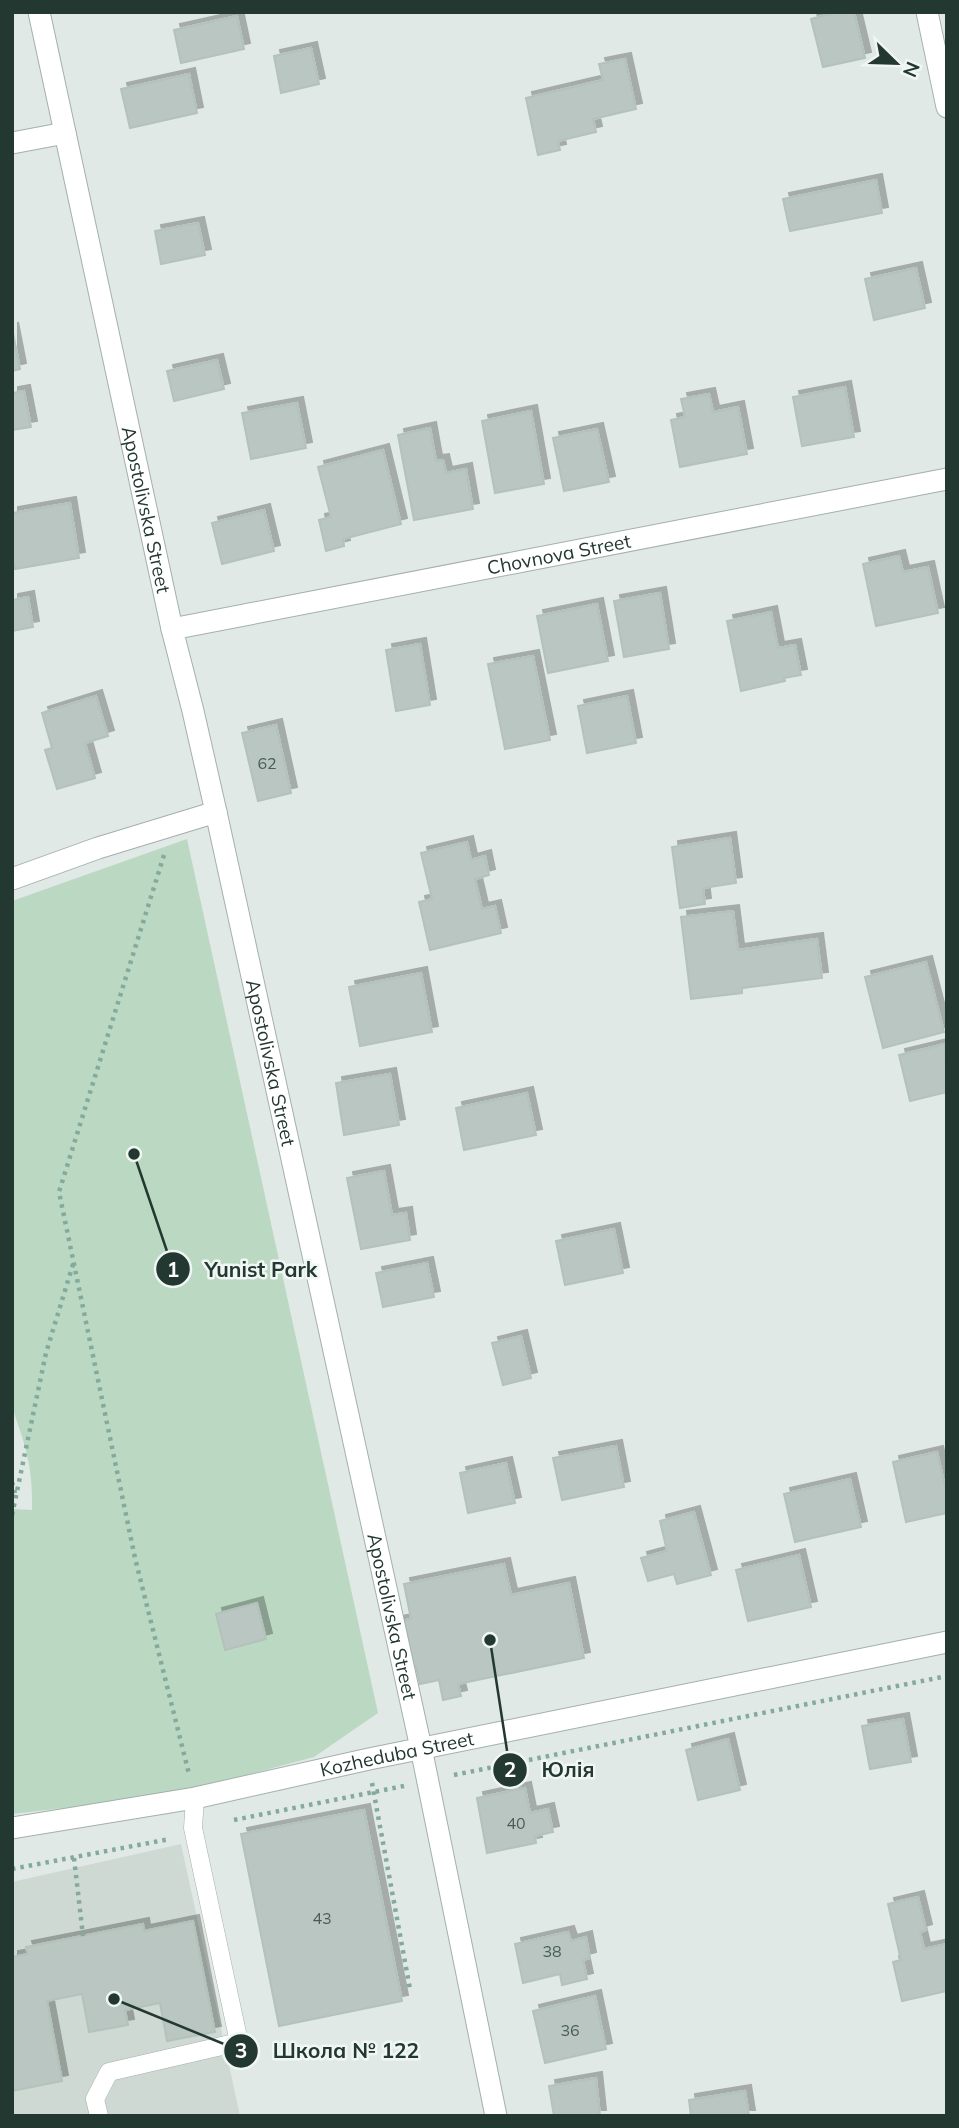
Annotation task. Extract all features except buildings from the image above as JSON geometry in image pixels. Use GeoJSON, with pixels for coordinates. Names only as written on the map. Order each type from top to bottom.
{"type":"FeatureCollection","features":[{"type":"Feature","properties":{"kind":"street","name":"Apostolivska Street"},"geometry":{"type":"LineString","coordinates":[[39,12],[172,629],[194,711],[421,1748],[496,2116]]}},
{"type":"Feature","properties":{"kind":"street"},"geometry":{"type":"LineString","coordinates":[[927,12],[947,107]]}},
{"type":"Feature","properties":{"kind":"street"},"geometry":{"type":"LineString","coordinates":[[12,143],[65,133]]}},
{"type":"Feature","properties":{"kind":"street","name":"Chovnova Street"},"geometry":{"type":"LineString","coordinates":[[172,629],[947,479]]}},
{"type":"Feature","properties":{"kind":"street"},"geometry":{"type":"LineString","coordinates":[[12,878],[216,812]]}},
{"type":"Feature","properties":{"kind":"street","name":"Kozheduba Street"},"geometry":{"type":"LineString","coordinates":[[12,1828],[195,1798],[421,1748],[947,1642]]}},
{"type":"Feature","properties":{"kind":"lane"},"geometry":{"type":"LineString","coordinates":[[99,2116],[95,2099],[108,2072],[239,2042],[193,1828],[195,1798]]}},
{"type":"Feature","properties":{"kind":"path"},"geometry":{"type":"LineString","coordinates":[[172,827],[59,1192],[135,1559],[195,1798]]}},
{"type":"Feature","properties":{"kind":"path"},"geometry":{"type":"LineString","coordinates":[[12,1515],[46,1353],[74,1260]]}},
{"type":"Feature","properties":{"kind":"path"},"geometry":{"type":"LineString","coordinates":[[12,1482],[16,1497]]}},
{"type":"Feature","properties":{"kind":"path"},"geometry":{"type":"LineString","coordinates":[[12,1869],[181,1837],[193,1828],[947,1676]]}},
{"type":"Feature","properties":{"kind":"path"},"geometry":{"type":"LineString","coordinates":[[369,1759],[410,1989]]}},
{"type":"Feature","properties":{"kind":"path"},"geometry":{"type":"LineString","coordinates":[[74,1858],[83,1936]]}},
{"type":"Feature","properties":{"kind":"shaded area"},"geometry":{"type":"Polygon","coordinates":[[[181,1844],[240,2116],[12,2116],[12,1882],[181,1844]]]}},
{"type":"Feature","properties":{"kind":"green space"},"geometry":{"type":"Polygon","coordinates":[[[187,839],[378,1713],[314,1757],[168,1796],[12,1814],[12,1509],[32,1510],[32,1495],[28,1457],[12,1407],[12,901],[187,839]]]}},
{"type":"Feature","properties":{"kind":"place","name":"Yunist Park"},"geometry":{"type":"Point","coordinates":[134,1154]}},
{"type":"Feature","properties":{"kind":"place","name":"Юлія"},"geometry":{"type":"Point","coordinates":[490,1640]}},
{"type":"Feature","properties":{"kind":"place","name":"Школа № 122"},"geometry":{"type":"Point","coordinates":[114,1999]}}]}
